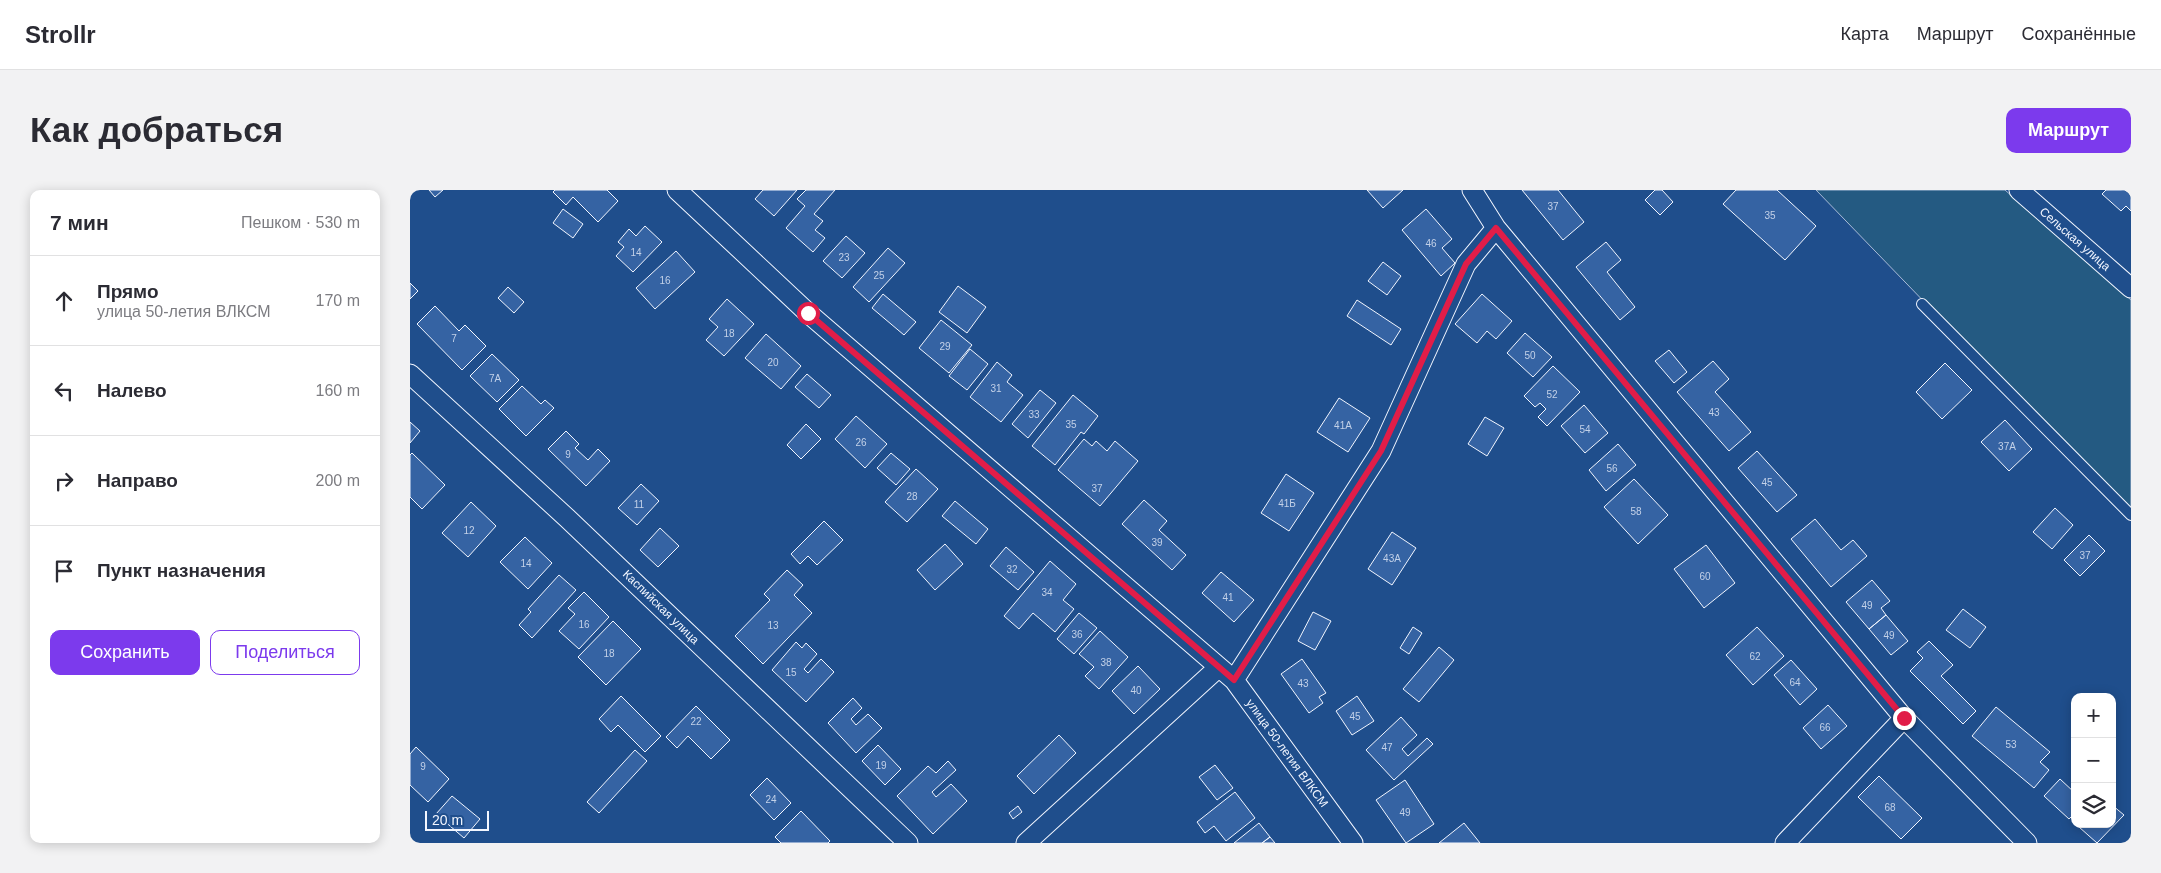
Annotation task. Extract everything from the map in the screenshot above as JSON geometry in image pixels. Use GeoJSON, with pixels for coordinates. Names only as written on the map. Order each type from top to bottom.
{"type":"FeatureCollection","features":[{"type":"Feature","properties":{"kind":"street","name":"улица 50-летия ВЛКСМ"},"geometry":{"type":"LineString","coordinates":[[677,190],[808,313],[1234,680],[1353,843]]}},
{"type":"Feature","properties":{"kind":"street"},"geometry":{"type":"LineString","coordinates":[[1472,190],[1496,228],[1904,718],[2027,843]]}},
{"type":"Feature","properties":{"kind":"street","name":"Сельская улица"},"geometry":{"type":"LineString","coordinates":[[2019,190],[2131,288]]}},
{"type":"Feature","properties":{"kind":"street"},"geometry":{"type":"LineString","coordinates":[[1234,680],[1381,451],[1466,264],[1496,228]]}},
{"type":"Feature","properties":{"kind":"street","name":"Каспийская улица"},"geometry":{"type":"LineString","coordinates":[[410,374],[567,518],[908,843]]}},
{"type":"Feature","properties":{"kind":"street"},"geometry":{"type":"LineString","coordinates":[[1026,843],[1219,667]]}},
{"type":"Feature","properties":{"kind":"street"},"geometry":{"type":"LineString","coordinates":[[1785,843],[1904,718]]}},
{"type":"Feature","properties":{"kind":"lane"},"geometry":{"type":"LineString","coordinates":[[1922,304],[2131,515]]}},
{"type":"Feature","properties":{"kind":"shaded area"},"geometry":{"type":"Polygon","coordinates":[[[1816,190],[2005,190],[2131,300],[2131,508],[1965,344],[1816,190]]]}},
{"type":"Feature","properties":{"kind":"building"},"geometry":{"type":"Polygon","coordinates":[[[429,190],[443,190],[435,197],[429,190]]]}},
{"type":"Feature","properties":{"kind":"building"},"geometry":{"type":"Polygon","coordinates":[[[555,190],[607,190],[618,201],[598,222],[573,197],[566,205],[553,192],[555,190]]]}},
{"type":"Feature","properties":{"kind":"building"},"geometry":{"type":"Polygon","coordinates":[[[763,190],[797,190],[774,216],[755,199],[763,190]]]}},
{"type":"Feature","properties":{"kind":"building"},"geometry":{"type":"Polygon","coordinates":[[[806,190],[835,190],[814,214],[823,221],[815,230],[825,238],[813,252],[786,228],[805,206],[797,199],[806,190]]]}},
{"type":"Feature","properties":{"kind":"building"},"geometry":{"type":"Polygon","coordinates":[[[1367,190],[1403,190],[1383,208],[1367,190]]]}},
{"type":"Feature","properties":{"kind":"building"},"geometry":{"type":"Polygon","coordinates":[[[1522,190],[1558,190],[1584,222],[1563,240],[1522,190]]]}},
{"type":"Feature","properties":{"kind":"building"},"geometry":{"type":"Polygon","coordinates":[[[1655,190],[1662,190],[1673,202],[1660,215],[1645,200],[1655,190]]]}},
{"type":"Feature","properties":{"kind":"building"},"geometry":{"type":"Polygon","coordinates":[[[1736,190],[1777,190],[1816,226],[1785,260],[1723,204],[1736,190]]]}},
{"type":"Feature","properties":{"kind":"building"},"geometry":{"type":"Polygon","coordinates":[[[2106,190],[2131,190],[2131,211],[2126,206],[2121,211],[2102,194],[2106,190]]]}},
{"type":"Feature","properties":{"kind":"building"},"geometry":{"type":"Polygon","coordinates":[[[563,209],[583,224],[573,238],[553,223],[563,209]]]}},
{"type":"Feature","properties":{"kind":"building"},"geometry":{"type":"Polygon","coordinates":[[[1426,209],[1452,239],[1442,248],[1455,263],[1441,276],[1402,230],[1426,209]]]}},
{"type":"Feature","properties":{"kind":"building"},"geometry":{"type":"Polygon","coordinates":[[[645,226],[662,242],[633,272],[616,256],[624,247],[618,242],[629,229],[636,236],[645,226]]]}},
{"type":"Feature","properties":{"kind":"building"},"geometry":{"type":"Polygon","coordinates":[[[846,236],[865,253],[842,278],[823,261],[846,236]]]}},
{"type":"Feature","properties":{"kind":"building"},"geometry":{"type":"Polygon","coordinates":[[[1606,242],[1621,260],[1607,272],[1635,307],[1620,320],[1576,267],[1606,242]]]}},
{"type":"Feature","properties":{"kind":"building"},"geometry":{"type":"Polygon","coordinates":[[[888,248],[905,263],[869,302],[853,287],[888,248]]]}},
{"type":"Feature","properties":{"kind":"building"},"geometry":{"type":"Polygon","coordinates":[[[676,251],[695,272],[655,309],[636,288],[676,251]]]}},
{"type":"Feature","properties":{"kind":"building"},"geometry":{"type":"Polygon","coordinates":[[[1383,262],[1401,276],[1387,295],[1368,281],[1383,262]]]}},
{"type":"Feature","properties":{"kind":"building"},"geometry":{"type":"Polygon","coordinates":[[[410,283],[418,291],[410,299],[410,283]]]}},
{"type":"Feature","properties":{"kind":"building"},"geometry":{"type":"Polygon","coordinates":[[[958,286],[986,307],[967,333],[939,312],[958,286]]]}},
{"type":"Feature","properties":{"kind":"building"},"geometry":{"type":"Polygon","coordinates":[[[508,287],[524,302],[514,313],[498,298],[508,287]]]}},
{"type":"Feature","properties":{"kind":"building"},"geometry":{"type":"Polygon","coordinates":[[[883,294],[916,322],[904,335],[872,308],[883,294]]]}},
{"type":"Feature","properties":{"kind":"building"},"geometry":{"type":"Polygon","coordinates":[[[1482,294],[1512,321],[1496,339],[1487,331],[1477,343],[1455,324],[1482,294]]]}},
{"type":"Feature","properties":{"kind":"building"},"geometry":{"type":"Polygon","coordinates":[[[727,299],[754,324],[724,356],[706,340],[718,327],[709,319],[727,299]]]}},
{"type":"Feature","properties":{"kind":"building"},"geometry":{"type":"Polygon","coordinates":[[[1357,300],[1401,329],[1391,345],[1347,316],[1357,300]]]}},
{"type":"Feature","properties":{"kind":"building"},"geometry":{"type":"Polygon","coordinates":[[[435,306],[459,331],[465,325],[486,346],[462,370],[417,324],[435,306]]]}},
{"type":"Feature","properties":{"kind":"building"},"geometry":{"type":"Polygon","coordinates":[[[941,320],[972,345],[949,373],[919,348],[941,320]]]}},
{"type":"Feature","properties":{"kind":"building"},"geometry":{"type":"Polygon","coordinates":[[[1525,333],[1552,357],[1533,377],[1507,353],[1525,333]]]}},
{"type":"Feature","properties":{"kind":"building"},"geometry":{"type":"Polygon","coordinates":[[[766,334],[801,366],[781,389],[745,358],[766,334]]]}},
{"type":"Feature","properties":{"kind":"building"},"geometry":{"type":"Polygon","coordinates":[[[970,349],[988,364],[967,390],[949,376],[970,349]]]}},
{"type":"Feature","properties":{"kind":"building"},"geometry":{"type":"Polygon","coordinates":[[[1669,350],[1687,372],[1674,383],[1655,361],[1669,350]]]}},
{"type":"Feature","properties":{"kind":"building"},"geometry":{"type":"Polygon","coordinates":[[[492,354],[519,380],[497,402],[470,376],[492,354]]]}},
{"type":"Feature","properties":{"kind":"building"},"geometry":{"type":"Polygon","coordinates":[[[1713,361],[1729,379],[1715,392],[1751,432],[1729,451],[1677,392],[1713,361]]]}},
{"type":"Feature","properties":{"kind":"building"},"geometry":{"type":"Polygon","coordinates":[[[997,362],[1012,375],[1007,382],[1023,395],[1001,422],[970,397],[997,362]]]}},
{"type":"Feature","properties":{"kind":"building"},"geometry":{"type":"Polygon","coordinates":[[[1945,363],[1972,390],[1942,419],[1916,392],[1945,363]]]}},
{"type":"Feature","properties":{"kind":"building"},"geometry":{"type":"Polygon","coordinates":[[[1553,366],[1580,392],[1547,426],[1538,417],[1546,409],[1540,403],[1535,407],[1524,396],[1553,366]]]}},
{"type":"Feature","properties":{"kind":"building"},"geometry":{"type":"Polygon","coordinates":[[[807,374],[831,395],[819,408],[795,387],[807,374]]]}},
{"type":"Feature","properties":{"kind":"building"},"geometry":{"type":"Polygon","coordinates":[[[522,386],[541,404],[545,400],[554,408],[526,436],[499,409],[522,386]]]}},
{"type":"Feature","properties":{"kind":"building"},"geometry":{"type":"Polygon","coordinates":[[[1040,390],[1056,403],[1028,438],[1012,424],[1040,390]]]}},
{"type":"Feature","properties":{"kind":"building"},"geometry":{"type":"Polygon","coordinates":[[[1073,395],[1098,416],[1084,434],[1081,432],[1055,465],[1032,446],[1073,395]]]}},
{"type":"Feature","properties":{"kind":"building"},"geometry":{"type":"Polygon","coordinates":[[[1339,398],[1370,418],[1348,452],[1317,432],[1339,398]]]}},
{"type":"Feature","properties":{"kind":"building"},"geometry":{"type":"Polygon","coordinates":[[[1584,405],[1608,433],[1585,453],[1561,426],[1584,405]]]}},
{"type":"Feature","properties":{"kind":"building"},"geometry":{"type":"Polygon","coordinates":[[[856,416],[887,444],[865,468],[835,439],[856,416]]]}},
{"type":"Feature","properties":{"kind":"building"},"geometry":{"type":"Polygon","coordinates":[[[1485,417],[1504,428],[1487,456],[1468,444],[1485,417]]]}},
{"type":"Feature","properties":{"kind":"building"},"geometry":{"type":"Polygon","coordinates":[[[2005,420],[2032,449],[2009,471],[1981,442],[2005,420]]]}},
{"type":"Feature","properties":{"kind":"building"},"geometry":{"type":"Polygon","coordinates":[[[410,422],[420,431],[410,443],[410,422]]]}},
{"type":"Feature","properties":{"kind":"building"},"geometry":{"type":"Polygon","coordinates":[[[806,424],[821,439],[801,459],[787,445],[806,424]]]}},
{"type":"Feature","properties":{"kind":"building"},"geometry":{"type":"Polygon","coordinates":[[[566,431],[579,444],[575,448],[588,460],[598,449],[610,461],[586,486],[548,449],[566,431]]]}},
{"type":"Feature","properties":{"kind":"building"},"geometry":{"type":"Polygon","coordinates":[[[1084,439],[1092,446],[1096,441],[1107,451],[1115,441],[1138,461],[1100,506],[1058,470],[1084,439]]]}},
{"type":"Feature","properties":{"kind":"building"},"geometry":{"type":"Polygon","coordinates":[[[1618,444],[1636,465],[1606,491],[1589,470],[1618,444]]]}},
{"type":"Feature","properties":{"kind":"building"},"geometry":{"type":"Polygon","coordinates":[[[1757,451],[1797,495],[1777,512],[1738,468],[1757,451]]]}},
{"type":"Feature","properties":{"kind":"building"},"geometry":{"type":"Polygon","coordinates":[[[412,453],[445,485],[422,509],[410,497],[410,455],[412,453]]]}},
{"type":"Feature","properties":{"kind":"building"},"geometry":{"type":"Polygon","coordinates":[[[891,453],[910,469],[896,485],[877,468],[891,453]]]}},
{"type":"Feature","properties":{"kind":"building"},"geometry":{"type":"Polygon","coordinates":[[[916,469],[938,489],[907,522],[885,502],[916,469]]]}},
{"type":"Feature","properties":{"kind":"building"},"geometry":{"type":"Polygon","coordinates":[[[1286,474],[1314,493],[1289,531],[1261,513],[1286,474]]]}},
{"type":"Feature","properties":{"kind":"building"},"geometry":{"type":"Polygon","coordinates":[[[1634,479],[1668,515],[1638,544],[1604,507],[1634,479]]]}},
{"type":"Feature","properties":{"kind":"building"},"geometry":{"type":"Polygon","coordinates":[[[641,484],[659,501],[637,525],[618,508],[641,484]]]}},
{"type":"Feature","properties":{"kind":"building"},"geometry":{"type":"Polygon","coordinates":[[[1144,500],[1167,521],[1159,530],[1186,555],[1172,570],[1122,524],[1144,500]]]}},
{"type":"Feature","properties":{"kind":"building"},"geometry":{"type":"Polygon","coordinates":[[[955,501],[988,529],[976,544],[942,516],[955,501]]]}},
{"type":"Feature","properties":{"kind":"building"},"geometry":{"type":"Polygon","coordinates":[[[471,502],[496,526],[468,557],[442,533],[471,502]]]}},
{"type":"Feature","properties":{"kind":"building"},"geometry":{"type":"Polygon","coordinates":[[[2055,508],[2073,525],[2052,549],[2033,532],[2055,508]]]}},
{"type":"Feature","properties":{"kind":"building"},"geometry":{"type":"Polygon","coordinates":[[[1815,519],[1841,550],[1853,540],[1867,556],[1831,587],[1791,539],[1815,519]]]}},
{"type":"Feature","properties":{"kind":"building"},"geometry":{"type":"Polygon","coordinates":[[[824,521],[843,540],[817,565],[808,556],[800,564],[791,554],[824,521]]]}},
{"type":"Feature","properties":{"kind":"building"},"geometry":{"type":"Polygon","coordinates":[[[660,528],[679,546],[658,567],[640,550],[660,528]]]}},
{"type":"Feature","properties":{"kind":"building"},"geometry":{"type":"Polygon","coordinates":[[[1392,532],[1416,548],[1392,585],[1368,569],[1392,532]]]}},
{"type":"Feature","properties":{"kind":"building"},"geometry":{"type":"Polygon","coordinates":[[[2089,535],[2105,551],[2080,576],[2064,560],[2089,535]]]}},
{"type":"Feature","properties":{"kind":"building"},"geometry":{"type":"Polygon","coordinates":[[[525,537],[552,563],[528,589],[500,562],[525,537]]]}},
{"type":"Feature","properties":{"kind":"building"},"geometry":{"type":"Polygon","coordinates":[[[945,544],[963,564],[935,590],[917,570],[945,544]]]}},
{"type":"Feature","properties":{"kind":"building"},"geometry":{"type":"Polygon","coordinates":[[[1706,545],[1735,583],[1704,608],[1674,569],[1706,545]]]}},
{"type":"Feature","properties":{"kind":"building"},"geometry":{"type":"Polygon","coordinates":[[[1006,547],[1034,572],[1018,590],[990,566],[1006,547]]]}},
{"type":"Feature","properties":{"kind":"building"},"geometry":{"type":"Polygon","coordinates":[[[1050,561],[1076,584],[1063,600],[1074,609],[1055,632],[1033,613],[1019,629],[1004,616],[1050,561]]]}},
{"type":"Feature","properties":{"kind":"building"},"geometry":{"type":"Polygon","coordinates":[[[787,570],[803,585],[794,595],[812,613],[763,664],[735,636],[770,600],[764,594],[787,570]]]}},
{"type":"Feature","properties":{"kind":"building"},"geometry":{"type":"Polygon","coordinates":[[[1221,572],[1254,600],[1234,622],[1202,593],[1221,572]]]}},
{"type":"Feature","properties":{"kind":"building"},"geometry":{"type":"Polygon","coordinates":[[[559,575],[576,590],[532,638],[519,625],[531,612],[528,609],[559,575]]]}},
{"type":"Feature","properties":{"kind":"building"},"geometry":{"type":"Polygon","coordinates":[[[1872,580],[1890,601],[1881,608],[1886,615],[1869,629],[1846,602],[1872,580]]]}},
{"type":"Feature","properties":{"kind":"building"},"geometry":{"type":"Polygon","coordinates":[[[584,592],[609,617],[579,649],[559,631],[575,614],[568,608],[584,592]]]}},
{"type":"Feature","properties":{"kind":"building"},"geometry":{"type":"Polygon","coordinates":[[[1963,609],[1986,627],[1970,648],[1946,630],[1963,609]]]}},
{"type":"Feature","properties":{"kind":"building"},"geometry":{"type":"Polygon","coordinates":[[[1313,612],[1331,621],[1315,650],[1298,641],[1313,612]]]}},
{"type":"Feature","properties":{"kind":"building"},"geometry":{"type":"Polygon","coordinates":[[[1079,613],[1097,628],[1074,654],[1057,639],[1079,613]]]}},
{"type":"Feature","properties":{"kind":"building"},"geometry":{"type":"Polygon","coordinates":[[[1886,615],[1908,641],[1891,655],[1869,629],[1886,615]]]}},
{"type":"Feature","properties":{"kind":"building"},"geometry":{"type":"Polygon","coordinates":[[[613,621],[641,649],[606,685],[578,657],[613,621]]]}},
{"type":"Feature","properties":{"kind":"building"},"geometry":{"type":"Polygon","coordinates":[[[1413,627],[1422,633],[1409,654],[1400,648],[1413,627]]]}},
{"type":"Feature","properties":{"kind":"building"},"geometry":{"type":"Polygon","coordinates":[[[1757,627],[1784,656],[1753,685],[1726,655],[1757,627]]]}},
{"type":"Feature","properties":{"kind":"building"},"geometry":{"type":"Polygon","coordinates":[[[1100,631],[1128,657],[1099,689],[1085,676],[1094,667],[1079,654],[1100,631]]]}},
{"type":"Feature","properties":{"kind":"building"},"geometry":{"type":"Polygon","coordinates":[[[1929,641],[1953,665],[1941,676],[1976,711],[1963,724],[1910,671],[1923,658],[1917,652],[1929,641]]]}},
{"type":"Feature","properties":{"kind":"building"},"geometry":{"type":"Polygon","coordinates":[[[796,642],[802,648],[806,643],[817,654],[804,669],[808,673],[821,659],[834,672],[806,702],[772,670],[796,642]]]}},
{"type":"Feature","properties":{"kind":"building"},"geometry":{"type":"Polygon","coordinates":[[[1439,647],[1454,660],[1419,702],[1403,689],[1439,647]]]}},
{"type":"Feature","properties":{"kind":"building"},"geometry":{"type":"Polygon","coordinates":[[[1302,659],[1326,693],[1319,697],[1323,703],[1309,713],[1281,674],[1302,659]]]}},
{"type":"Feature","properties":{"kind":"building"},"geometry":{"type":"Polygon","coordinates":[[[1791,660],[1817,689],[1800,705],[1774,675],[1791,660]]]}},
{"type":"Feature","properties":{"kind":"building"},"geometry":{"type":"Polygon","coordinates":[[[1138,666],[1160,689],[1134,714],[1112,691],[1138,666]]]}},
{"type":"Feature","properties":{"kind":"building"},"geometry":{"type":"Polygon","coordinates":[[[621,696],[661,736],[645,752],[618,725],[611,732],[599,719],[621,696]]]}},
{"type":"Feature","properties":{"kind":"building"},"geometry":{"type":"Polygon","coordinates":[[[1357,696],[1374,721],[1352,735],[1336,711],[1357,696]]]}},
{"type":"Feature","properties":{"kind":"building"},"geometry":{"type":"Polygon","coordinates":[[[853,698],[862,708],[851,719],[856,725],[868,714],[882,728],[856,753],[828,723],[853,698]]]}},
{"type":"Feature","properties":{"kind":"building"},"geometry":{"type":"Polygon","coordinates":[[[1828,705],[1847,726],[1821,749],[1803,728],[1828,705]]]}},
{"type":"Feature","properties":{"kind":"building"},"geometry":{"type":"Polygon","coordinates":[[[696,706],[730,740],[711,759],[688,736],[677,748],[666,737],[696,706]]]}},
{"type":"Feature","properties":{"kind":"building"},"geometry":{"type":"Polygon","coordinates":[[[1996,707],[2050,752],[2040,762],[2049,770],[2034,788],[1972,736],[1996,707]]]}},
{"type":"Feature","properties":{"kind":"building"},"geometry":{"type":"Polygon","coordinates":[[[1401,717],[1417,735],[1402,749],[1408,756],[1427,738],[1433,744],[1394,780],[1366,750],[1401,717]]]}},
{"type":"Feature","properties":{"kind":"building"},"geometry":{"type":"Polygon","coordinates":[[[1059,735],[1076,753],[1034,794],[1017,776],[1059,735]]]}},
{"type":"Feature","properties":{"kind":"building"},"geometry":{"type":"Polygon","coordinates":[[[878,745],[901,769],[885,785],[862,761],[878,745]]]}},
{"type":"Feature","properties":{"kind":"building"},"geometry":{"type":"Polygon","coordinates":[[[416,747],[449,779],[428,802],[410,785],[410,754],[416,747]]]}},
{"type":"Feature","properties":{"kind":"building"},"geometry":{"type":"Polygon","coordinates":[[[635,750],[647,761],[599,813],[587,802],[635,750]]]}},
{"type":"Feature","properties":{"kind":"building"},"geometry":{"type":"Polygon","coordinates":[[[948,761],[956,770],[932,792],[936,797],[951,784],[967,801],[933,834],[897,796],[928,766],[936,773],[948,761]]]}},
{"type":"Feature","properties":{"kind":"building"},"geometry":{"type":"Polygon","coordinates":[[[1215,765],[1233,788],[1217,800],[1199,777],[1215,765]]]}},
{"type":"Feature","properties":{"kind":"building"},"geometry":{"type":"Polygon","coordinates":[[[1879,776],[1922,818],[1901,839],[1858,797],[1879,776]]]}},
{"type":"Feature","properties":{"kind":"building"},"geometry":{"type":"Polygon","coordinates":[[[767,778],[791,803],[774,820],[750,795],[767,778]]]}},
{"type":"Feature","properties":{"kind":"building"},"geometry":{"type":"Polygon","coordinates":[[[2060,779],[2071,789],[2071,817],[2069,819],[2044,796],[2060,779]]]}},
{"type":"Feature","properties":{"kind":"building"},"geometry":{"type":"Polygon","coordinates":[[[1405,780],[1434,824],[1406,843],[1376,800],[1405,780]]]}},
{"type":"Feature","properties":{"kind":"building"},"geometry":{"type":"Polygon","coordinates":[[[1235,792],[1255,818],[1226,841],[1214,826],[1205,833],[1197,822],[1235,792]]]}},
{"type":"Feature","properties":{"kind":"building"},"geometry":{"type":"Polygon","coordinates":[[[452,796],[480,819],[464,838],[436,814],[452,796]]]}},
{"type":"Feature","properties":{"kind":"building"},"geometry":{"type":"Polygon","coordinates":[[[1018,806],[1022,812],[1013,819],[1009,813],[1018,806]]]}},
{"type":"Feature","properties":{"kind":"building"},"geometry":{"type":"Polygon","coordinates":[[[2116,808],[2124,815],[2116,823],[2116,808]]]}},
{"type":"Feature","properties":{"kind":"building"},"geometry":{"type":"Polygon","coordinates":[[[801,811],[830,841],[828,843],[781,843],[775,837],[801,811]]]}},
{"type":"Feature","properties":{"kind":"building"},"geometry":{"type":"Polygon","coordinates":[[[1259,823],[1270,837],[1262,843],[1234,843],[1259,823]]]}},
{"type":"Feature","properties":{"kind":"building"},"geometry":{"type":"Polygon","coordinates":[[[1464,823],[1480,843],[1439,843],[1464,823]]]}},
{"type":"Feature","properties":{"kind":"building"},"geometry":{"type":"Polygon","coordinates":[[[2080,828],[2111,828],[2097,843],[2080,828]]]}},
{"type":"Feature","properties":{"kind":"building"},"geometry":{"type":"Polygon","coordinates":[[[1270,837],[1275,843],[1262,843],[1270,837]]]}},
{"type":"Feature","properties":{"kind":"route"},"geometry":{"type":"LineString","coordinates":[[808,313],[1234,680],[1381,451],[1466,264],[1496,228],[1904,718]]}}]}
